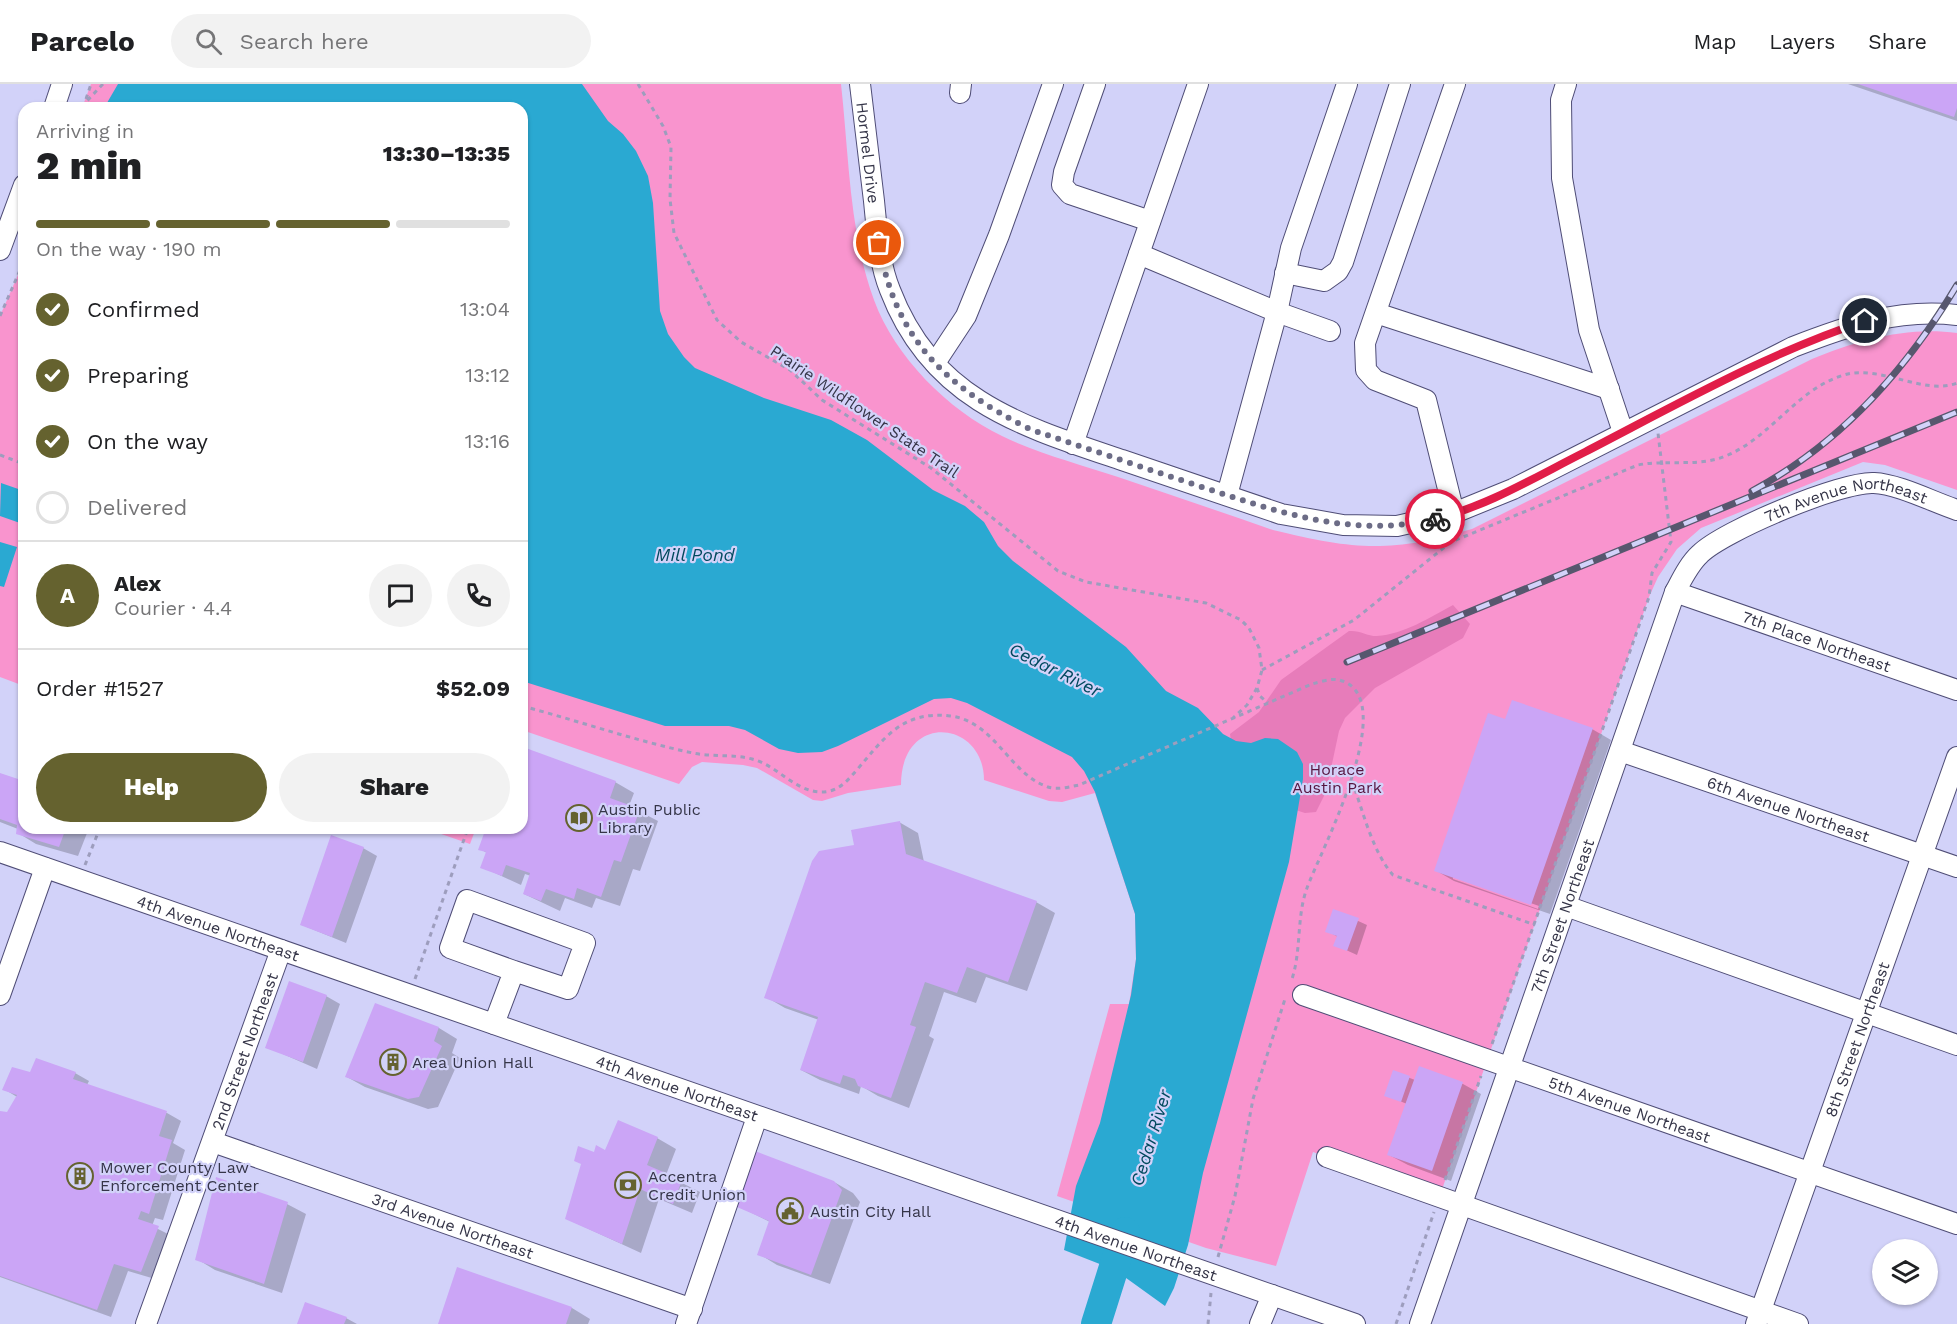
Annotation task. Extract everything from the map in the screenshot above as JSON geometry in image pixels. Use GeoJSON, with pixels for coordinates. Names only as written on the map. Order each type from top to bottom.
{"type":"FeatureCollection","features":[{"type":"Feature","properties":{"kind":"street"},"geometry":{"type":"LineString","coordinates":[[56,102],[62,84]]}},
{"type":"Feature","properties":{"kind":"street","name":"Hormel Drive"},"geometry":{"type":"LineString","coordinates":[[860,84],[877,227],[889,289],[904,321],[935,363],[970,396],[1032,430],[1281,514],[1343,525],[1397,526],[1454,513],[1513,489],[1793,347],[1830,332],[1896,314],[1957,315]]}},
{"type":"Feature","properties":{"kind":"street"},"geometry":{"type":"LineString","coordinates":[[935,363],[966,316],[999,235],[1053,84]]}},
{"type":"Feature","properties":{"kind":"street"},"geometry":{"type":"LineString","coordinates":[[1095,84],[1064,172],[1062,185],[1070,194],[1150,221]]}},
{"type":"Feature","properties":{"kind":"street"},"geometry":{"type":"LineString","coordinates":[[1073,444],[1198,84]]}},
{"type":"Feature","properties":{"kind":"street"},"geometry":{"type":"LineString","coordinates":[[1227,495],[1277,312],[1291,248],[1347,84]]}},
{"type":"Feature","properties":{"kind":"street"},"geometry":{"type":"LineString","coordinates":[[1285,273],[1324,281],[1338,271],[1343,262],[1400,84]]}},
{"type":"Feature","properties":{"kind":"street"},"geometry":{"type":"LineString","coordinates":[[1454,513],[1426,400],[1375,380],[1366,370],[1365,344],[1455,84]]}},
{"type":"Feature","properties":{"kind":"street"},"geometry":{"type":"LineString","coordinates":[[1566,84],[1560,100],[1562,178],[1590,330],[1623,432]]}},
{"type":"Feature","properties":{"kind":"street"},"geometry":{"type":"LineString","coordinates":[[0,250],[18,201]]}},
{"type":"Feature","properties":{"kind":"street"},"geometry":{"type":"LineString","coordinates":[[1139,254],[1277,312],[1330,331]]}},
{"type":"Feature","properties":{"kind":"street"},"geometry":{"type":"LineString","coordinates":[[1376,313],[1609,389]]}},
{"type":"Feature","properties":{"kind":"street","name":"7th Avenue Northeast"},"geometry":{"type":"LineString","coordinates":[[1735,530],[1842,488],[1875,483],[1957,510]]}},
{"type":"Feature","properties":{"kind":"street","name":"7th Street Northeast"},"geometry":{"type":"LineString","coordinates":[[1420,1324],[1675,592],[1686,571],[1700,554],[1735,530]]}},
{"type":"Feature","properties":{"kind":"street","name":"7th Place Northeast"},"geometry":{"type":"LineString","coordinates":[[1675,592],[1957,690]]}},
{"type":"Feature","properties":{"kind":"street","name":"6th Avenue Northeast"},"geometry":{"type":"LineString","coordinates":[[1620,751],[1957,867]]}},
{"type":"Feature","properties":{"kind":"street","name":"8th Street Northeast"},"geometry":{"type":"LineString","coordinates":[[1758,1317],[1957,757]]}},
{"type":"Feature","properties":{"kind":"street","name":"4th Avenue Northeast"},"geometry":{"type":"LineString","coordinates":[[0,852],[1355,1324]]}},
{"type":"Feature","properties":{"kind":"street"},"geometry":{"type":"LineString","coordinates":[[0,995],[45,868]]}},
{"type":"Feature","properties":{"kind":"street"},"geometry":{"type":"LineString","coordinates":[[467,900],[585,943],[568,989],[514,971],[450,948],[467,900]]}},
{"type":"Feature","properties":{"kind":"street"},"geometry":{"type":"LineString","coordinates":[[1566,906],[1957,1045]]}},
{"type":"Feature","properties":{"kind":"street","name":"2nd Street Northeast"},"geometry":{"type":"LineString","coordinates":[[146,1324],[281,950]]}},
{"type":"Feature","properties":{"kind":"street"},"geometry":{"type":"LineString","coordinates":[[494,1024],[514,971]]}},
{"type":"Feature","properties":{"kind":"street","name":"5th Avenue Northeast"},"geometry":{"type":"LineString","coordinates":[[1293,991],[1957,1224]]}},
{"type":"Feature","properties":{"kind":"street"},"geometry":{"type":"LineString","coordinates":[[689,1317],[757,1117]]}},
{"type":"Feature","properties":{"kind":"street","name":"3rd Avenue Northeast"},"geometry":{"type":"LineString","coordinates":[[213,1142],[689,1317]]}},
{"type":"Feature","properties":{"kind":"street"},"geometry":{"type":"LineString","coordinates":[[1327,1157],[1758,1317],[1798,1324]]}},
{"type":"Feature","properties":{"kind":"street"},"geometry":{"type":"LineString","coordinates":[[1260,1324],[1272,1295]]}},
{"type":"Feature","properties":{"kind":"path"},"geometry":{"type":"LineString","coordinates":[[85,102],[91,84]]}},
{"type":"Feature","properties":{"kind":"path"},"geometry":{"type":"LineString","coordinates":[[87,102],[103,84]]}},
{"type":"Feature","properties":{"kind":"path","name":"Prairie Wildflower State Trail"},"geometry":{"type":"LineString","coordinates":[[638,84],[663,126],[671,147],[670,199],[674,233],[717,320],[741,342],[790,370],[822,400],[931,468],[1058,572],[1086,582],[1206,603],[1234,615],[1249,628],[1259,648],[1262,670],[1257,688]]}},
{"type":"Feature","properties":{"kind":"path"},"geometry":{"type":"LineString","coordinates":[[0,316],[18,275]]}},
{"type":"Feature","properties":{"kind":"path"},"geometry":{"type":"LineString","coordinates":[[1262,670],[1354,620],[1451,542],[1630,467],[1663,462],[1696,463],[1728,456],[1759,438],[1792,406],[1811,392],[1846,374],[1864,372],[1932,384],[1957,383]]}},
{"type":"Feature","properties":{"kind":"path"},"geometry":{"type":"LineString","coordinates":[[1396,1324],[1649,597],[1652,573],[1671,542],[1661,445],[1651,418]]}},
{"type":"Feature","properties":{"kind":"path"},"geometry":{"type":"LineString","coordinates":[[0,455],[18,462]]}},
{"type":"Feature","properties":{"kind":"path"},"geometry":{"type":"LineString","coordinates":[[528,708],[689,752],[751,759],[768,765],[805,790],[818,792],[831,791],[844,784],[879,741],[911,719],[934,715],[954,716],[988,733],[1032,780],[1050,788],[1079,785],[1229,722],[1312,684],[1337,680],[1347,683],[1358,694],[1363,711],[1361,735],[1351,779],[1334,829],[1307,887],[1301,910],[1298,963],[1293,991],[1253,1099],[1235,1196],[1210,1273],[1208,1324]]}},
{"type":"Feature","properties":{"kind":"path"},"geometry":{"type":"LineString","coordinates":[[1257,688],[1260,696],[1269,704]]}},
{"type":"Feature","properties":{"kind":"path"},"geometry":{"type":"LineString","coordinates":[[1229,722],[1247,705],[1257,688]]}},
{"type":"Feature","properties":{"kind":"path"},"geometry":{"type":"LineString","coordinates":[[1351,779],[1387,868],[1393,875],[1535,925]]}},
{"type":"Feature","properties":{"kind":"path"},"geometry":{"type":"LineString","coordinates":[[79,879],[98,834]]}},
{"type":"Feature","properties":{"kind":"path"},"geometry":{"type":"LineString","coordinates":[[410,994],[466,834]]}},
{"type":"Feature","properties":{"kind":"green space","name":"Horace Austin Park"},"geometry":{"type":"Polygon","coordinates":[[[91,84],[841,84],[848,166],[859,248],[874,300],[895,342],[909,361],[943,397],[982,425],[1016,442],[1273,530],[1302,537],[1350,545],[1395,545],[1444,537],[1472,529],[1812,359],[1883,336],[1920,331],[1957,333],[1957,490],[1885,465],[1863,462],[1701,528],[1677,549],[1658,577],[1649,597],[1439,1198],[1313,1152],[1276,1266],[1206,1248],[1057,1196],[1110,1004],[1129,1004],[1136,959],[1135,914],[1095,793],[1062,802],[1049,801],[984,780],[980,760],[971,745],[958,736],[942,732],[927,735],[914,745],[905,761],[901,785],[848,793],[822,801],[813,800],[757,768],[702,762],[692,767],[679,784],[528,732],[528,102],[84,102],[91,84]]]}},
{"type":"Feature","properties":{"kind":"green space"},"geometry":{"type":"Polygon","coordinates":[[[18,275],[18,684],[0,677],[0,316],[18,275]]]}},
{"type":"Feature","properties":{"kind":"green space"},"geometry":{"type":"Polygon","coordinates":[[[441,834],[474,834],[470,844],[441,834]]]}},
{"type":"Feature","properties":{"kind":"shaded area"},"geometry":{"type":"Polygon","coordinates":[[[1453,605],[1470,624],[1463,638],[1375,688],[1345,718],[1339,731],[1326,792],[1316,812],[1305,813],[1283,806],[1233,754],[1230,734],[1259,712],[1281,680],[1349,631],[1373,636],[1387,635],[1416,625],[1453,605]]]}},
{"type":"Feature","properties":{"kind":"water","name":"Mill Pond"},"geometry":{"type":"Polygon","coordinates":[[[118,84],[582,84],[608,121],[623,134],[636,151],[648,176],[653,203],[660,311],[668,334],[695,368],[764,398],[831,420],[867,440],[933,490],[965,506],[984,522],[998,546],[1013,561],[1126,647],[1166,691],[1198,708],[1223,734],[1236,741],[1251,743],[1265,738],[1278,739],[1297,752],[1303,764],[1303,779],[1289,862],[1203,1173],[1188,1245],[1174,1288],[1165,1306],[1115,1270],[1064,1250],[1076,1186],[1100,1123],[1131,995],[1136,959],[1135,914],[1095,792],[1084,771],[1072,757],[967,703],[951,698],[934,699],[822,752],[798,753],[779,749],[745,730],[729,726],[665,726],[528,683],[528,102],[108,102],[118,84]]]}},
{"type":"Feature","properties":{"kind":"water"},"geometry":{"type":"Polygon","coordinates":[[[1,483],[18,489],[18,522],[0,516],[1,483]]]}},
{"type":"Feature","properties":{"kind":"water"},"geometry":{"type":"Polygon","coordinates":[[[0,542],[17,547],[4,587],[0,586],[0,542]]]}},
{"type":"Feature","properties":{"kind":"building"},"geometry":{"type":"Polygon","coordinates":[[[1858,84],[1957,84],[1957,108],[1954,117],[1858,84]]]}},
{"type":"Feature","properties":{"kind":"building"},"geometry":{"type":"Polygon","coordinates":[[[1512,700],[1593,728],[1531,905],[1434,871],[1488,713],[1505,719],[1512,700]]]}},
{"type":"Feature","properties":{"kind":"building","name":"Austin Public Library"},"geometry":{"type":"Polygon","coordinates":[[[528,749],[616,781],[610,798],[640,809],[621,862],[614,860],[601,897],[577,888],[574,899],[546,889],[541,901],[523,894],[530,873],[506,865],[502,876],[480,868],[486,852],[478,850],[484,834],[528,834],[528,749]]]}},
{"type":"Feature","properties":{"kind":"building"},"geometry":{"type":"Polygon","coordinates":[[[0,773],[18,779],[18,834],[64,834],[59,847],[16,834],[17,825],[0,819],[0,773]]]}},
{"type":"Feature","properties":{"kind":"building"},"geometry":{"type":"Polygon","coordinates":[[[900,821],[906,854],[1037,901],[1008,982],[967,967],[957,993],[925,982],[910,1025],[916,1027],[891,1098],[858,1086],[855,1079],[843,1075],[840,1084],[800,1070],[818,1017],[764,998],[812,861],[819,851],[854,845],[851,830],[900,821]]]}},
{"type":"Feature","properties":{"kind":"building"},"geometry":{"type":"Polygon","coordinates":[[[331,835],[364,847],[332,937],[300,925],[331,835]]]}},
{"type":"Feature","properties":{"kind":"building"},"geometry":{"type":"Polygon","coordinates":[[[1333,909],[1359,918],[1347,951],[1333,946],[1337,936],[1325,932],[1333,909]]]}},
{"type":"Feature","properties":{"kind":"building"},"geometry":{"type":"Polygon","coordinates":[[[289,981],[327,995],[303,1062],[265,1048],[289,981]]]}},
{"type":"Feature","properties":{"kind":"building","name":"Area Union Hall"},"geometry":{"type":"Polygon","coordinates":[[[375,1003],[439,1027],[434,1041],[442,1046],[419,1097],[408,1099],[345,1077],[375,1003]]]}},
{"type":"Feature","properties":{"kind":"building","name":"Mower County Law Enforcement Center"},"geometry":{"type":"Polygon","coordinates":[[[36,1058],[76,1072],[73,1079],[167,1111],[159,1136],[172,1140],[149,1214],[141,1211],[138,1219],[159,1226],[141,1272],[114,1264],[97,1310],[0,1276],[0,1111],[7,1112],[17,1095],[2,1090],[12,1067],[30,1072],[36,1058]]]}},
{"type":"Feature","properties":{"kind":"building"},"geometry":{"type":"Polygon","coordinates":[[[1419,1066],[1463,1082],[1432,1171],[1387,1155],[1419,1066]]]}},
{"type":"Feature","properties":{"kind":"building"},"geometry":{"type":"Polygon","coordinates":[[[1393,1070],[1410,1076],[1401,1102],[1384,1096],[1393,1070]]]}},
{"type":"Feature","properties":{"kind":"building","name":"Accentra Credit Union"},"geometry":{"type":"Polygon","coordinates":[[[618,1120],[658,1137],[647,1165],[682,1180],[673,1204],[640,1189],[622,1244],[565,1219],[581,1164],[574,1161],[578,1146],[594,1152],[596,1145],[605,1150],[618,1120]]]}},
{"type":"Feature","properties":{"kind":"building","name":"Austin City Hall"},"geometry":{"type":"Polygon","coordinates":[[[755,1151],[834,1181],[842,1190],[811,1275],[757,1255],[769,1221],[737,1207],[755,1151]]]}},
{"type":"Feature","properties":{"kind":"building"},"geometry":{"type":"Polygon","coordinates":[[[216,1177],[288,1202],[264,1284],[195,1260],[216,1177]]]}},
{"type":"Feature","properties":{"kind":"building"},"geometry":{"type":"Polygon","coordinates":[[[457,1267],[572,1307],[566,1324],[438,1324],[457,1267]]]}},
{"type":"Feature","properties":{"kind":"building"},"geometry":{"type":"Polygon","coordinates":[[[305,1302],[347,1317],[344,1324],[297,1324],[305,1302]]]}},
{"type":"Feature","properties":{"kind":"waterway","name":"Cedar River"},"geometry":{"type":"LineString","coordinates":[[1096,1324],[1125,1232]]}},
{"type":"Feature","properties":{"kind":"railway"},"geometry":{"type":"LineString","coordinates":[[1752,491],[1814,451],[1869,402],[1916,346],[1957,285]]}},
{"type":"Feature","properties":{"kind":"railway"},"geometry":{"type":"LineString","coordinates":[[1347,662],[1957,412]]}},
{"type":"Feature","properties":{"kind":"way so far"},"geometry":{"type":"LineString","coordinates":[[879,243],[889,289],[904,321],[924,351],[970,396],[1032,430],[1281,514],[1316,522],[1397,526],[1435,519]]}},
{"type":"Feature","properties":{"kind":"place","name":"Austin Public Library"},"geometry":{"type":"Point","coordinates":[579,818]}},
{"type":"Feature","properties":{"kind":"place","name":"Area Union Hall"},"geometry":{"type":"Point","coordinates":[393,1062]}},
{"type":"Feature","properties":{"kind":"place","name":"Mower County Law Enforcement Center"},"geometry":{"type":"Point","coordinates":[80,1176]}},
{"type":"Feature","properties":{"kind":"place","name":"Accentra Credit Union"},"geometry":{"type":"Point","coordinates":[628,1185]}},
{"type":"Feature","properties":{"kind":"place","name":"Austin City Hall"},"geometry":{"type":"Point","coordinates":[790,1211]}},
{"type":"Feature","properties":{"kind":"route"},"geometry":{"type":"LineString","coordinates":[[1435,519],[1464,510],[1513,489],[1793,347],[1865,321]]}}]}
